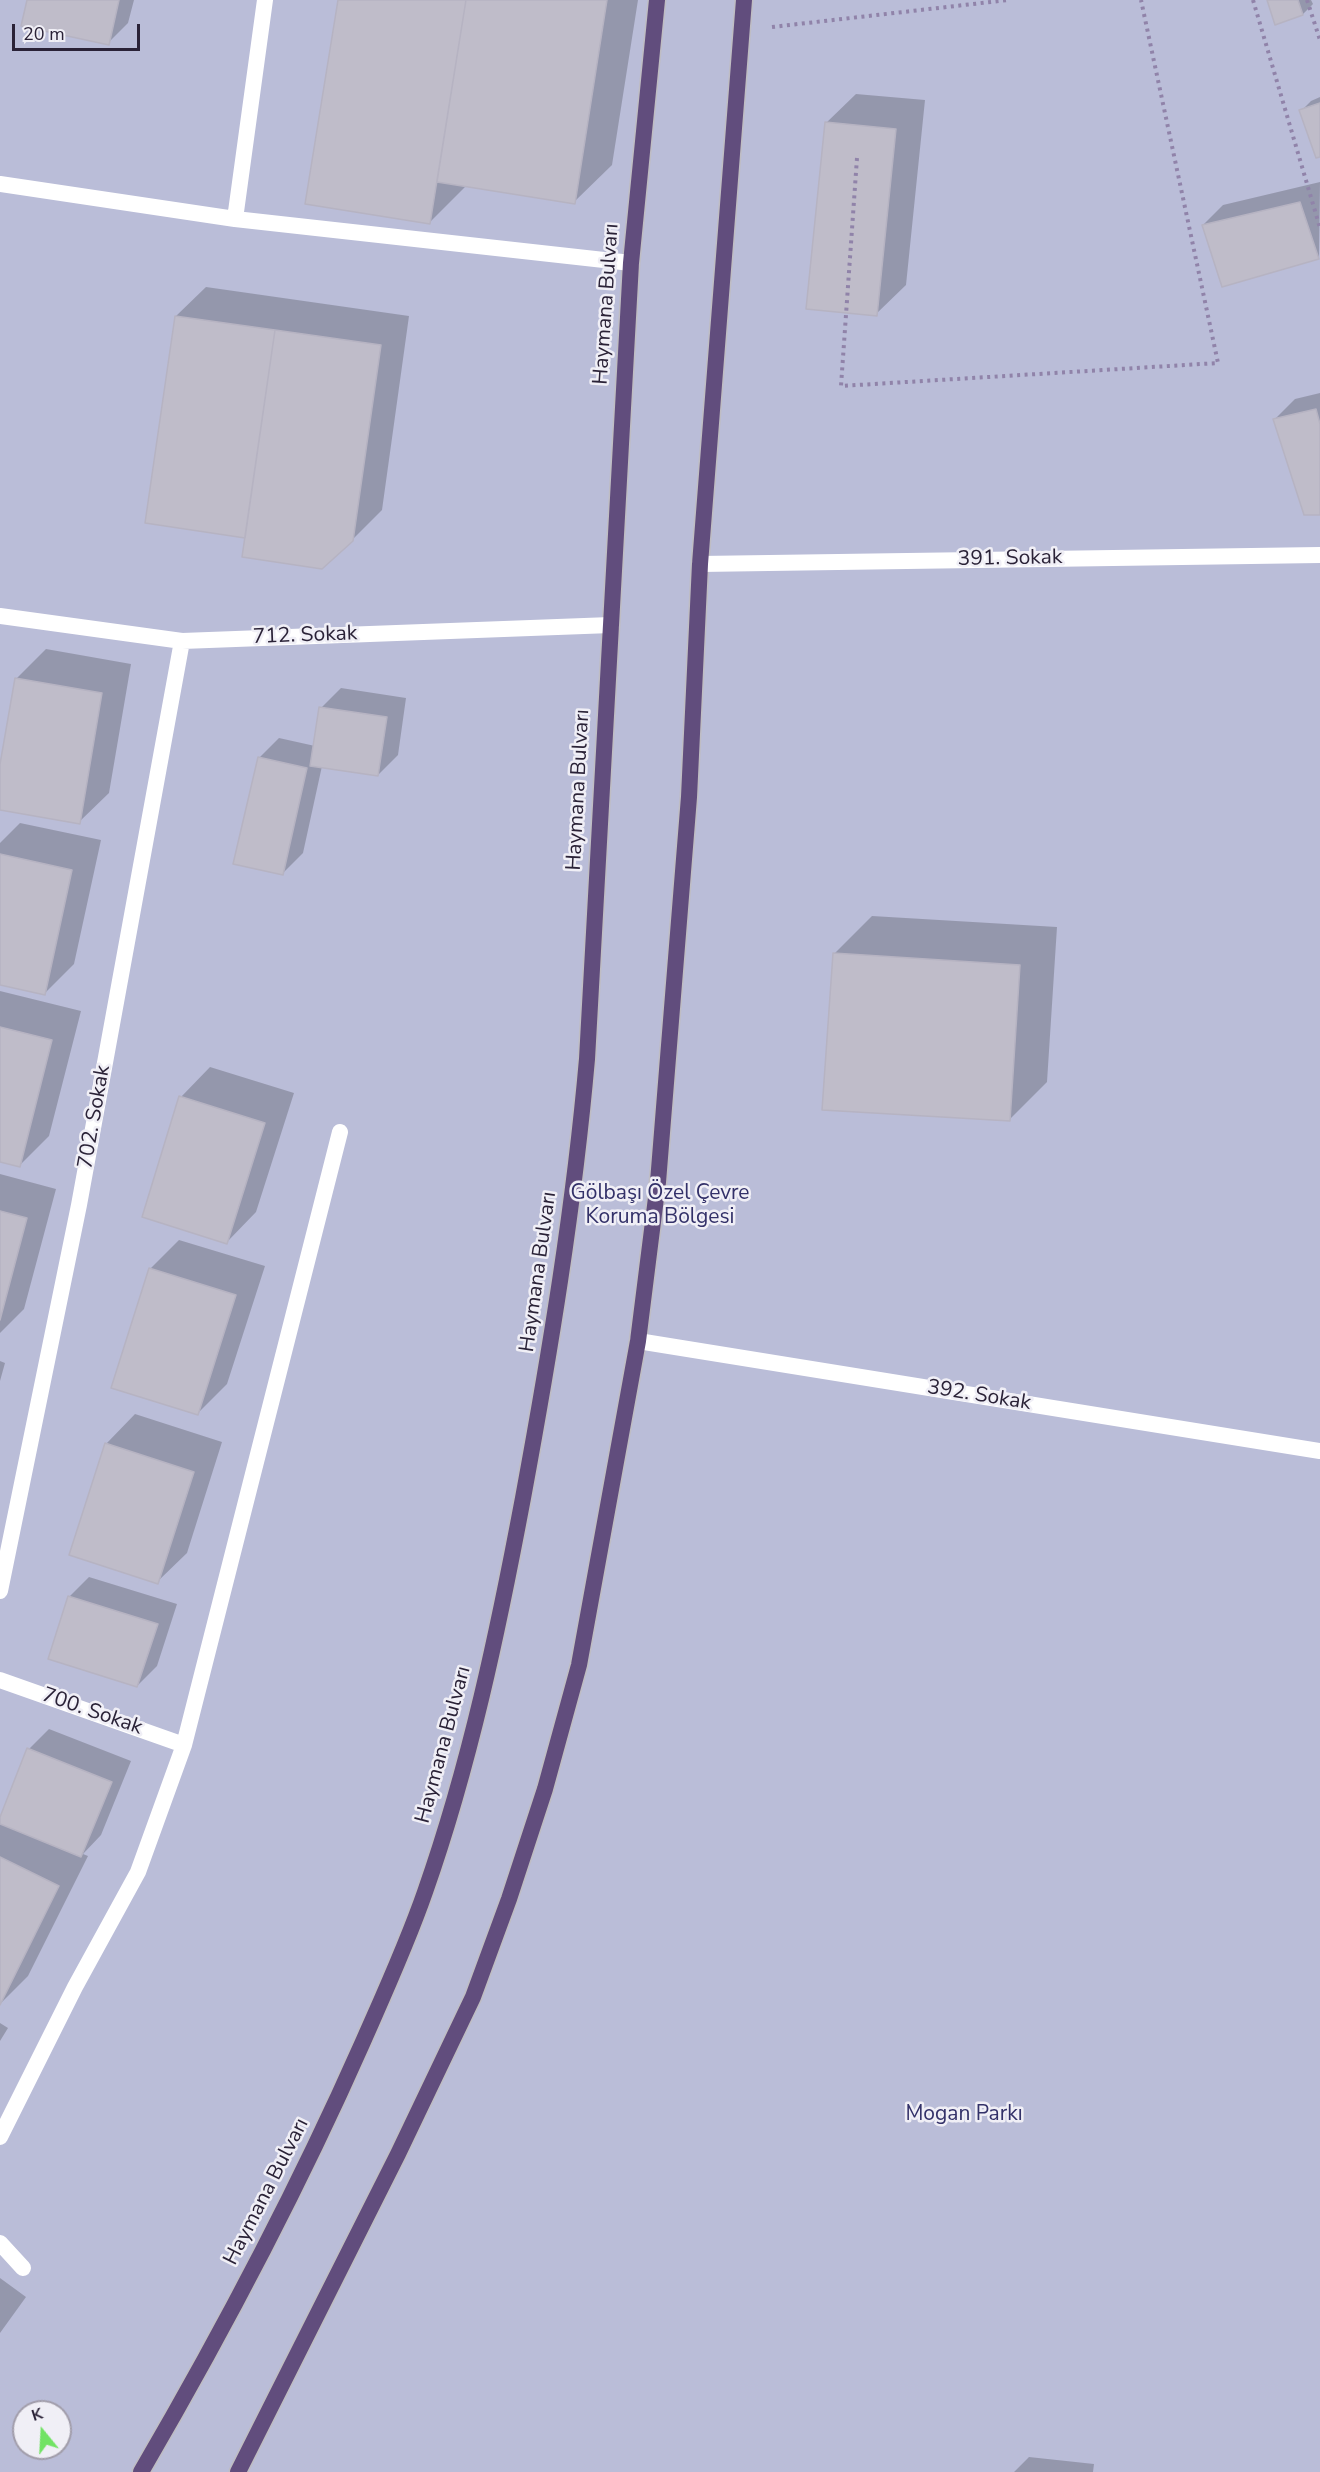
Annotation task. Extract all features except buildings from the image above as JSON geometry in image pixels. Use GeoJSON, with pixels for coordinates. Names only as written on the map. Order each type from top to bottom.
{"type":"FeatureCollection","features":[{"type":"Feature","properties":{"kind":"highway","name":"Haymana Bulvarı"},"geometry":{"type":"LineString","coordinates":[[141,2472],[205,2363],[323,2134],[391,1978],[425,1892],[463,1772],[497,1636],[549,1358],[580,1142],[587,1059],[631,263],[657,0]]}},
{"type":"Feature","properties":{"kind":"highway"},"geometry":{"type":"LineString","coordinates":[[238,2472],[398,2154],[468,2007],[509,1899],[545,1789],[579,1665],[638,1341],[658,1182],[675,1000],[689,797],[700,564],[744,0]]}},
{"type":"Feature","properties":{"kind":"street"},"geometry":{"type":"LineString","coordinates":[[236,219],[265,0]]}},
{"type":"Feature","properties":{"kind":"street"},"geometry":{"type":"LineString","coordinates":[[0,184],[236,219],[631,263]]}},
{"type":"Feature","properties":{"kind":"street","name":"391. Sokak"},"geometry":{"type":"LineString","coordinates":[[700,564],[1320,555]]}},
{"type":"Feature","properties":{"kind":"street","name":"712. Sokak"},"geometry":{"type":"LineString","coordinates":[[0,616],[182,641],[611,625]]}},
{"type":"Feature","properties":{"kind":"street","name":"702. Sokak"},"geometry":{"type":"LineString","coordinates":[[0,1591],[79,1205],[182,641]]}},
{"type":"Feature","properties":{"kind":"street"},"geometry":{"type":"LineString","coordinates":[[0,2137],[75,1987],[138,1872],[184,1745],[340,1132]]}},
{"type":"Feature","properties":{"kind":"street","name":"392. Sokak"},"geometry":{"type":"LineString","coordinates":[[638,1341],[1320,1451]]}},
{"type":"Feature","properties":{"kind":"street","name":"700. Sokak"},"geometry":{"type":"LineString","coordinates":[[0,1680],[184,1745]]}},
{"type":"Feature","properties":{"kind":"street"},"geometry":{"type":"LineString","coordinates":[[0,2243],[23,2268]]}},
{"type":"Feature","properties":{"kind":"path"},"geometry":{"type":"LineString","coordinates":[[742,31],[1008,0]]}},
{"type":"Feature","properties":{"kind":"path"},"geometry":{"type":"LineString","coordinates":[[857,158],[841,386],[1218,363],[1141,0]]}},
{"type":"Feature","properties":{"kind":"path"},"geometry":{"type":"LineString","coordinates":[[1253,0],[1320,228]]}},
{"type":"Feature","properties":{"kind":"path"},"geometry":{"type":"LineString","coordinates":[[1307,0],[1320,40]]}},
{"type":"Feature","properties":{"kind":"green space","name":"Gölbaşı Özel Çevre Koruma Bölgesi"},"geometry":{"type":"Polygon","coordinates":[[[0,0],[1320,0],[1320,2472],[0,2472],[0,0]]]}},
{"type":"Feature","properties":{"kind":"park label","name":"Mogan Parkı"},"geometry":{"type":"Point","coordinates":[964,2115]}}]}
